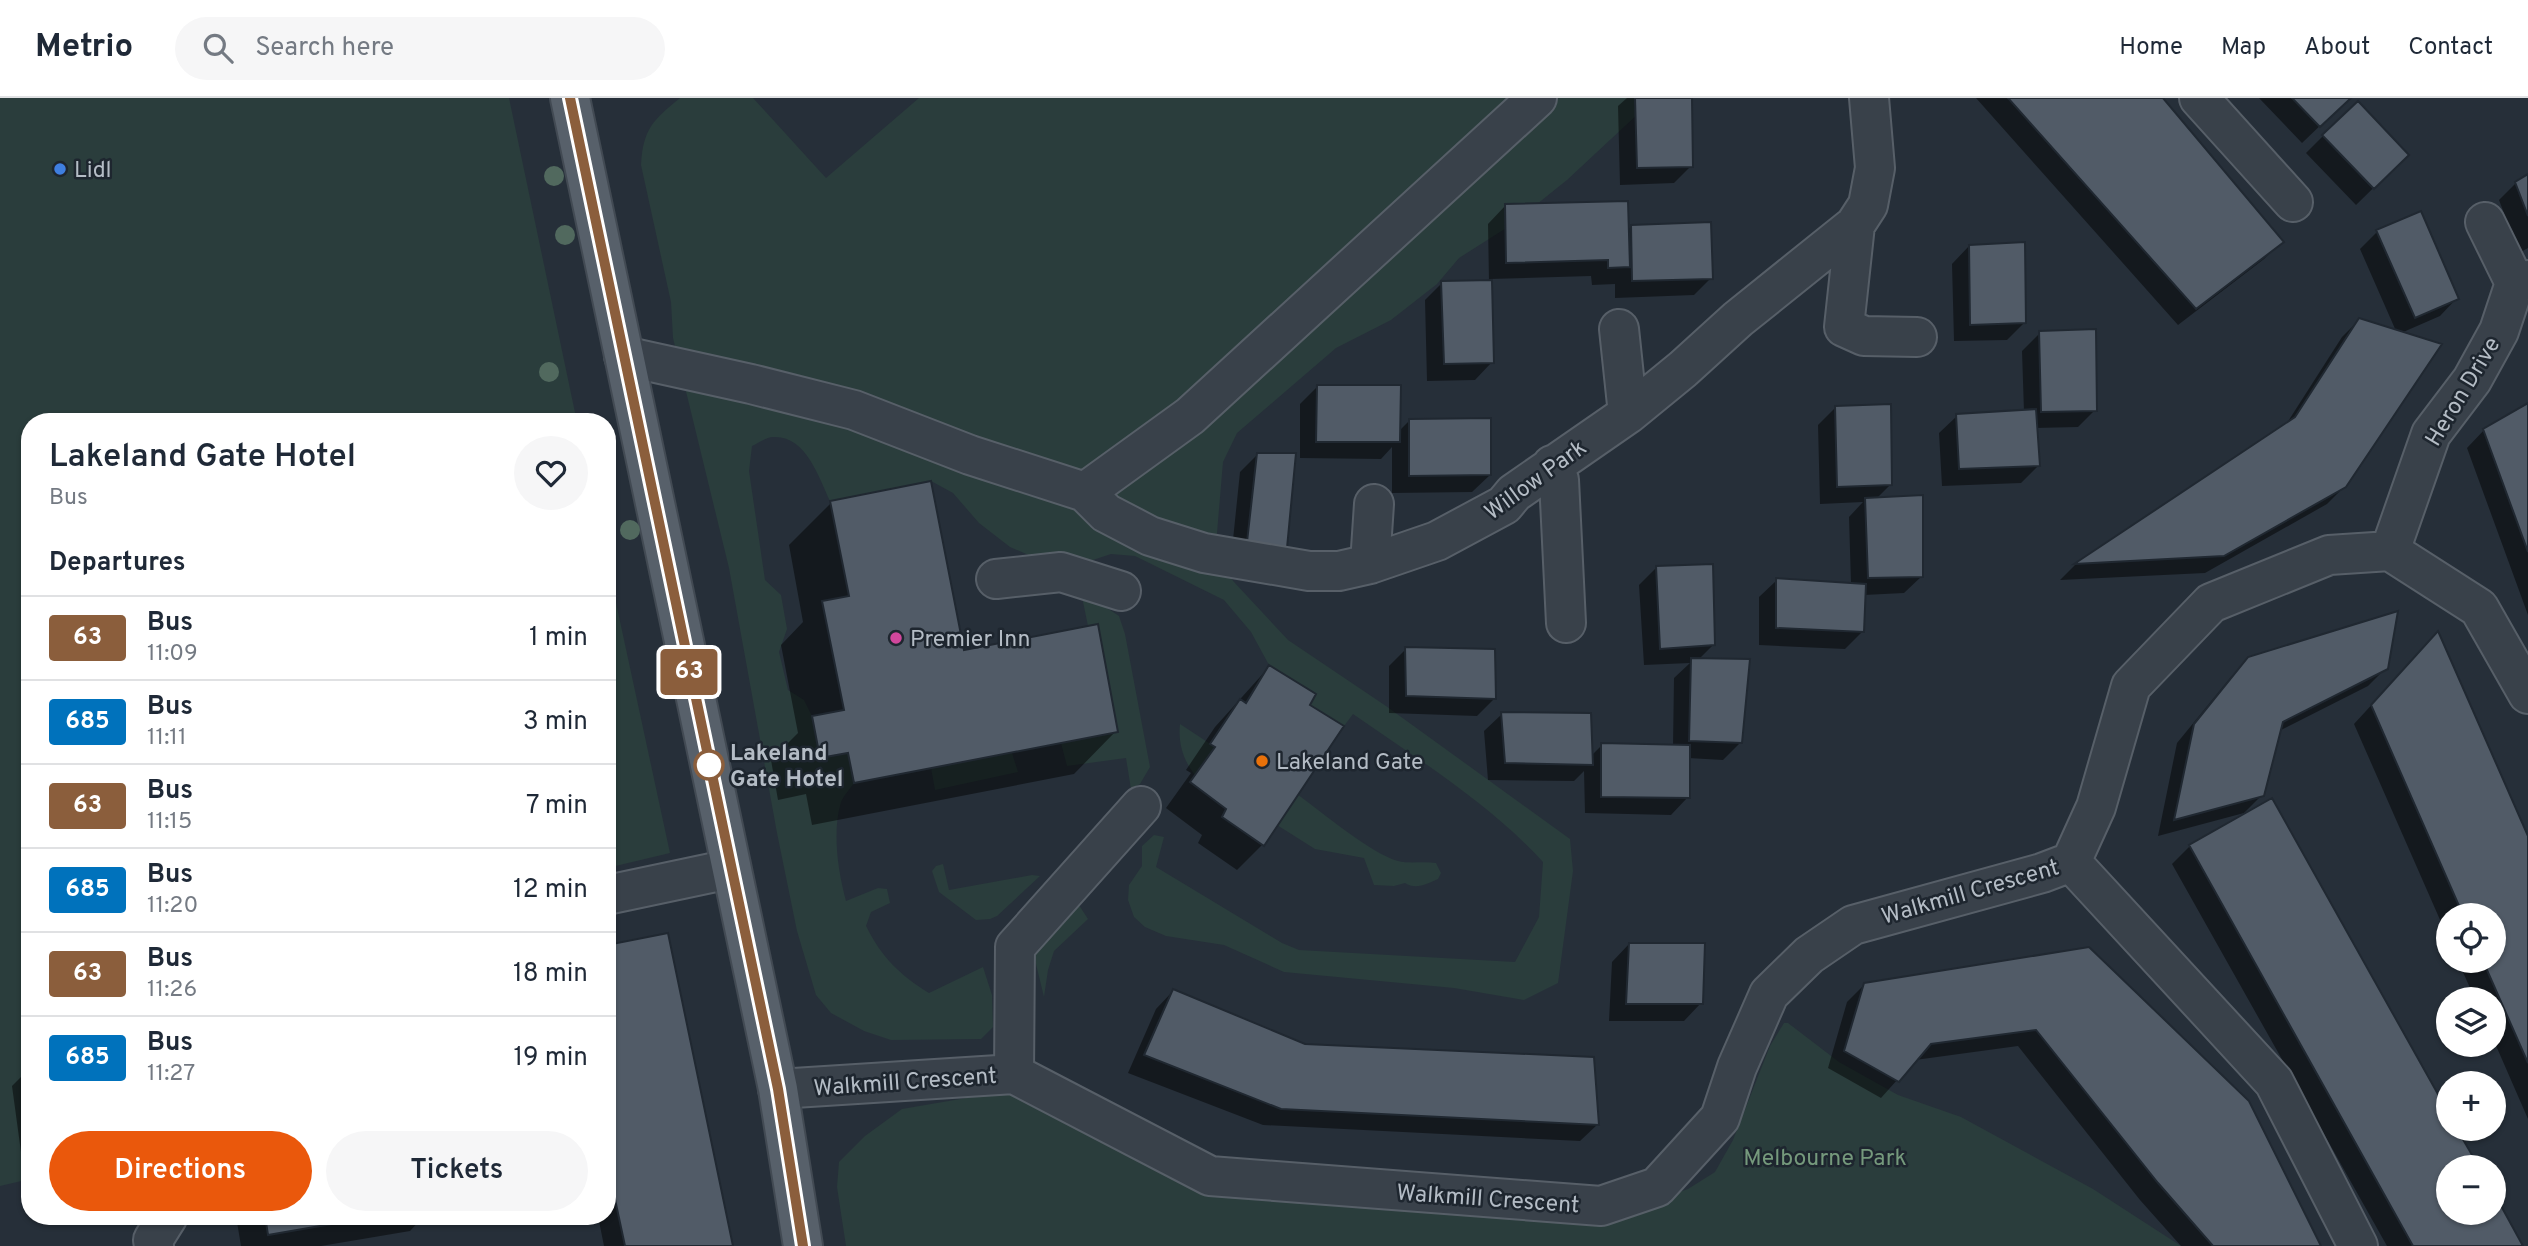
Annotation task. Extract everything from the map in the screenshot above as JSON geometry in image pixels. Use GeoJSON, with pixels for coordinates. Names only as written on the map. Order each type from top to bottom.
{"type":"FeatureCollection","features":[{"type":"Feature","properties":{"kind":"main road"},"geometry":{"type":"LineString","coordinates":[[570,98],[778,1089],[803,1246]]}},
{"type":"Feature","properties":{"kind":"street"},"geometry":{"type":"LineString","coordinates":[[624,356],[854,410],[970,455],[1085,492],[1190,416],[1537,98]]}},
{"type":"Feature","properties":{"kind":"street","name":"Willow Park"},"geometry":{"type":"LineString","coordinates":[[1085,492],[1105,513],[1150,536],[1204,553],[1309,571],[1339,571],[1370,564],[1437,541],[1504,505],[1514,492],[1628,414],[1738,319],[1855,225],[1868,205],[1875,168],[1868,98]]}},
{"type":"Feature","properties":{"kind":"street"},"geometry":{"type":"LineString","coordinates":[[2199,98],[2293,202]]}},
{"type":"Feature","properties":{"kind":"street"},"geometry":{"type":"LineString","coordinates":[[2485,222],[2521,282]]}},
{"type":"Feature","properties":{"kind":"street","name":"Willow Park"},"geometry":{"type":"LineString","coordinates":[[1855,225],[1844,327],[1864,336],[1917,337]]}},
{"type":"Feature","properties":{"kind":"street","name":"Heron Drive"},"geometry":{"type":"LineString","coordinates":[[2390,551],[2431,434],[2479,368],[2521,282]]}},
{"type":"Feature","properties":{"kind":"street"},"geometry":{"type":"LineString","coordinates":[[1619,329],[1628,414]]}},
{"type":"Feature","properties":{"kind":"street"},"geometry":{"type":"LineString","coordinates":[[1552,465],[1559,480],[1566,623]]}},
{"type":"Feature","properties":{"kind":"street"},"geometry":{"type":"LineString","coordinates":[[1370,564],[1374,504]]}},
{"type":"Feature","properties":{"kind":"street"},"geometry":{"type":"LineString","coordinates":[[2390,551],[2479,608],[2528,694]]}},
{"type":"Feature","properties":{"kind":"street","name":"Walkmill Crescent"},"geometry":{"type":"LineString","coordinates":[[778,1089],[1014,1074],[1210,1176],[1601,1206],[1657,1187],[1720,1118],[1737,1067],[1769,994],[1810,955],[1853,925],[2042,873],[2071,862],[2096,807],[2131,686],[2211,603],[2329,555],[2390,551]]}},
{"type":"Feature","properties":{"kind":"street"},"geometry":{"type":"LineString","coordinates":[[996,579],[1061,572],[1121,591]]}},
{"type":"Feature","properties":{"kind":"street"},"geometry":{"type":"LineString","coordinates":[[1014,1074],[1015,947],[1141,806]]}},
{"type":"Feature","properties":{"kind":"street","name":"Walkmill Crescent"},"geometry":{"type":"LineString","coordinates":[[2071,862],[2274,1082],[2358,1246]]}},
{"type":"Feature","properties":{"kind":"street"},"geometry":{"type":"LineString","coordinates":[[616,893],[730,869]]}},
{"type":"Feature","properties":{"kind":"street"},"geometry":{"type":"LineString","coordinates":[[154,1246],[153,1240],[163,1225]]}},
{"type":"Feature","properties":{"kind":"green space"},"geometry":{"type":"Polygon","coordinates":[[[0,98],[509,98],[575,413],[21,413],[21,1181],[0,1186],[0,98]]]}},
{"type":"Feature","properties":{"kind":"green space"},"geometry":{"type":"Polygon","coordinates":[[[680,98],[753,98],[826,178],[919,98],[1655,98],[1567,180],[1511,225],[1459,258],[1437,284],[1391,320],[1336,348],[1237,433],[1223,462],[1217,533],[1220,565],[1234,582],[1288,640],[1386,706],[1570,839],[1573,871],[1558,983],[1524,1000],[1454,988],[1284,972],[1224,945],[1166,936],[1145,927],[1134,917],[1128,900],[1129,885],[1142,866],[1142,846],[1154,835],[1164,837],[1156,867],[1282,943],[1299,950],[1515,962],[1539,917],[1543,862],[1477,801],[1353,714],[1344,726],[1310,705],[1316,693],[1269,665],[1251,632],[1224,600],[1135,556],[1111,554],[1087,562],[1047,563],[1010,547],[979,523],[953,493],[931,481],[830,501],[816,470],[803,450],[784,438],[773,437],[752,446],[749,471],[765,580],[781,595],[787,629],[779,652],[788,690],[804,700],[812,716],[820,758],[848,753],[854,783],[841,802],[837,826],[839,864],[846,901],[878,888],[887,889],[890,903],[871,912],[866,926],[893,965],[929,993],[983,967],[992,995],[993,1027],[981,1039],[891,1040],[864,1031],[831,1013],[816,995],[797,931],[729,568],[673,338],[671,302],[641,165],[644,142],[651,126],[680,98]]]}},
{"type":"Feature","properties":{"kind":"green space"},"geometry":{"type":"Polygon","coordinates":[[[1082,597],[1095,600],[1119,616],[1125,634],[1150,767],[1140,784],[1131,789],[1126,758],[1067,766],[1061,743],[1118,732],[1098,624],[1088,626],[1082,597]]]}},
{"type":"Feature","properties":{"kind":"green space"},"geometry":{"type":"Polygon","coordinates":[[[616,603],[670,853],[616,866],[616,603]]]}},
{"type":"Feature","properties":{"kind":"green space"},"geometry":{"type":"Polygon","coordinates":[[[1180,724],[1215,747],[1195,775],[1182,751],[1180,724]]]}},
{"type":"Feature","properties":{"kind":"green space"},"geometry":{"type":"Polygon","coordinates":[[[1012,753],[1018,772],[935,790],[931,768],[1012,753]]]}},
{"type":"Feature","properties":{"kind":"green space"},"geometry":{"type":"Polygon","coordinates":[[[1297,794],[1360,841],[1387,857],[1403,862],[1436,863],[1441,873],[1438,879],[1417,886],[1405,883],[1394,886],[1374,885],[1364,858],[1315,849],[1277,825],[1297,794]]]}},
{"type":"Feature","properties":{"kind":"green space"},"geometry":{"type":"Polygon","coordinates":[[[943,864],[949,890],[1032,875],[1040,876],[997,916],[976,920],[939,892],[932,871],[943,864]]]}},
{"type":"Feature","properties":{"kind":"green space"},"geometry":{"type":"Polygon","coordinates":[[[1073,896],[1088,919],[1054,951],[1044,997],[1034,956],[1039,935],[1073,896]]]}},
{"type":"Feature","properties":{"kind":"green space","name":"Melbourne Park"},"geometry":{"type":"Polygon","coordinates":[[[1784,1023],[1788,1023],[1839,1062],[1898,1095],[1961,1117],[2093,1189],[2181,1246],[846,1246],[837,1187],[839,1162],[865,1136],[902,1109],[972,1097],[1011,1086],[1153,1167],[1659,1199],[1688,1189],[1715,1172],[1733,1140],[1770,1046],[1784,1023]]]}},
{"type":"Feature","properties":{"kind":"building"},"geometry":{"type":"Polygon","coordinates":[[[1635,98],[1692,98],[1693,167],[1637,168],[1635,98]]]}},
{"type":"Feature","properties":{"kind":"building"},"geometry":{"type":"Polygon","coordinates":[[[2008,98],[2163,98],[2284,242],[2196,309],[2008,98]]]}},
{"type":"Feature","properties":{"kind":"building"},"geometry":{"type":"Polygon","coordinates":[[[2292,98],[2351,98],[2320,127],[2292,98]]]}},
{"type":"Feature","properties":{"kind":"building"},"geometry":{"type":"Polygon","coordinates":[[[2358,101],[2409,155],[2374,189],[2322,135],[2358,101]]]}},
{"type":"Feature","properties":{"kind":"building"},"geometry":{"type":"Polygon","coordinates":[[[2528,174],[2528,216],[2515,182],[2528,174]]]}},
{"type":"Feature","properties":{"kind":"building"},"geometry":{"type":"Polygon","coordinates":[[[1628,201],[1630,267],[1608,268],[1608,260],[1506,263],[1505,204],[1628,201]]]}},
{"type":"Feature","properties":{"kind":"building"},"geometry":{"type":"Polygon","coordinates":[[[2421,211],[2459,299],[2415,318],[2376,230],[2421,211]]]}},
{"type":"Feature","properties":{"kind":"building"},"geometry":{"type":"Polygon","coordinates":[[[1711,222],[1713,279],[1632,281],[1631,225],[1711,222]]]}},
{"type":"Feature","properties":{"kind":"building"},"geometry":{"type":"Polygon","coordinates":[[[2025,242],[2026,323],[1970,325],[1969,245],[2025,242]]]}},
{"type":"Feature","properties":{"kind":"building"},"geometry":{"type":"Polygon","coordinates":[[[1492,280],[1494,363],[1444,364],[1441,281],[1492,280]]]}},
{"type":"Feature","properties":{"kind":"building"},"geometry":{"type":"Polygon","coordinates":[[[2359,318],[2442,344],[2346,487],[2224,556],[2074,564],[2295,417],[2359,318]]]}},
{"type":"Feature","properties":{"kind":"building"},"geometry":{"type":"Polygon","coordinates":[[[2096,329],[2097,411],[2041,412],[2039,331],[2096,329]]]}},
{"type":"Feature","properties":{"kind":"building"},"geometry":{"type":"Polygon","coordinates":[[[1317,385],[1401,385],[1400,442],[1316,442],[1317,385]]]}},
{"type":"Feature","properties":{"kind":"building"},"geometry":{"type":"Polygon","coordinates":[[[2528,403],[2528,552],[2483,429],[2528,403]]]}},
{"type":"Feature","properties":{"kind":"building"},"geometry":{"type":"Polygon","coordinates":[[[1891,404],[1892,485],[1837,487],[1835,406],[1891,404]]]}},
{"type":"Feature","properties":{"kind":"building"},"geometry":{"type":"Polygon","coordinates":[[[2036,409],[2040,466],[1959,469],[1956,414],[2036,409]]]}},
{"type":"Feature","properties":{"kind":"building"},"geometry":{"type":"Polygon","coordinates":[[[1491,418],[1491,475],[1409,476],[1409,419],[1491,418]]]}},
{"type":"Feature","properties":{"kind":"building"},"geometry":{"type":"Polygon","coordinates":[[[1257,453],[1296,453],[1287,548],[1247,542],[1257,453]]]}},
{"type":"Feature","properties":{"kind":"building","name":"Premier Inn"},"geometry":{"type":"Polygon","coordinates":[[[931,481],[964,650],[1098,624],[1118,732],[854,783],[848,753],[820,758],[812,716],[844,710],[822,601],[849,596],[830,501],[931,481]]]}},
{"type":"Feature","properties":{"kind":"building"},"geometry":{"type":"Polygon","coordinates":[[[1923,495],[1923,577],[1868,578],[1865,498],[1923,495]]]}},
{"type":"Feature","properties":{"kind":"building"},"geometry":{"type":"Polygon","coordinates":[[[1713,564],[1715,645],[1660,649],[1656,566],[1713,564]]]}},
{"type":"Feature","properties":{"kind":"building"},"geometry":{"type":"Polygon","coordinates":[[[1776,578],[1866,584],[1864,632],[1776,628],[1776,578]]]}},
{"type":"Feature","properties":{"kind":"building"},"geometry":{"type":"Polygon","coordinates":[[[2398,611],[2388,669],[2283,722],[2264,796],[2174,820],[2194,724],[2248,657],[2398,611]]]}},
{"type":"Feature","properties":{"kind":"building"},"geometry":{"type":"Polygon","coordinates":[[[2438,631],[2528,836],[2528,1063],[2506,1013],[2506,987],[2494,987],[2488,973],[2506,973],[2506,903],[2458,903],[2371,705],[2438,631]]]}},
{"type":"Feature","properties":{"kind":"building"},"geometry":{"type":"Polygon","coordinates":[[[1405,647],[1495,649],[1496,699],[1406,696],[1405,647]]]}},
{"type":"Feature","properties":{"kind":"building"},"geometry":{"type":"Polygon","coordinates":[[[1691,658],[1750,659],[1742,743],[1689,741],[1691,658]]]}},
{"type":"Feature","properties":{"kind":"building","name":"Lakeland Gate"},"geometry":{"type":"Polygon","coordinates":[[[1269,665],[1316,694],[1310,705],[1344,726],[1264,846],[1222,817],[1226,809],[1190,782],[1215,747],[1210,744],[1240,699],[1246,703],[1269,665]]]}},
{"type":"Feature","properties":{"kind":"building"},"geometry":{"type":"Polygon","coordinates":[[[1501,712],[1591,713],[1593,765],[1505,763],[1501,712]]]}},
{"type":"Feature","properties":{"kind":"building"},"geometry":{"type":"Polygon","coordinates":[[[1601,743],[1690,745],[1690,798],[1601,797],[1601,743]]]}},
{"type":"Feature","properties":{"kind":"building"},"geometry":{"type":"Polygon","coordinates":[[[2272,798],[2436,1091],[2436,1141],[2464,1141],[2472,1155],[2436,1155],[2436,1225],[2506,1225],[2506,1215],[2523,1246],[2413,1246],[2189,845],[2272,798]]]}},
{"type":"Feature","properties":{"kind":"building"},"geometry":{"type":"Polygon","coordinates":[[[668,933],[733,1246],[625,1246],[616,1204],[616,943],[668,933]]]}},
{"type":"Feature","properties":{"kind":"building"},"geometry":{"type":"Polygon","coordinates":[[[1629,943],[1705,943],[1703,1004],[1626,1004],[1629,943]]]}},
{"type":"Feature","properties":{"kind":"building"},"geometry":{"type":"Polygon","coordinates":[[[2089,947],[2249,1101],[2321,1246],[2213,1246],[2158,1183],[2036,1030],[1931,1044],[1899,1082],[1844,1051],[1864,983],[2089,947]]]}},
{"type":"Feature","properties":{"kind":"building"},"geometry":{"type":"Polygon","coordinates":[[[1173,989],[1305,1044],[1594,1057],[1599,1125],[1281,1109],[1144,1055],[1173,989]]]}},
{"type":"Feature","properties":{"kind":"building"},"geometry":{"type":"Polygon","coordinates":[[[266,1225],[326,1225],[268,1235],[266,1225]]]}},
{"type":"Feature","properties":{"kind":"bus line","name":"63"},"geometry":{"type":"LineString","coordinates":[[570,98],[778,1089],[803,1246]]}},
{"type":"Feature","properties":{"kind":"place","name":"Lidl"},"geometry":{"type":"Point","coordinates":[60,169]}},
{"type":"Feature","properties":{"kind":"place","name":"Premier Inn"},"geometry":{"type":"Point","coordinates":[896,638]}},
{"type":"Feature","properties":{"kind":"place","name":"Lakeland Gate"},"geometry":{"type":"Point","coordinates":[1262,761]}},
{"type":"Feature","properties":{"kind":"place","name":"Lakeland Gate Hotel"},"geometry":{"type":"Point","coordinates":[709,765]}}]}
